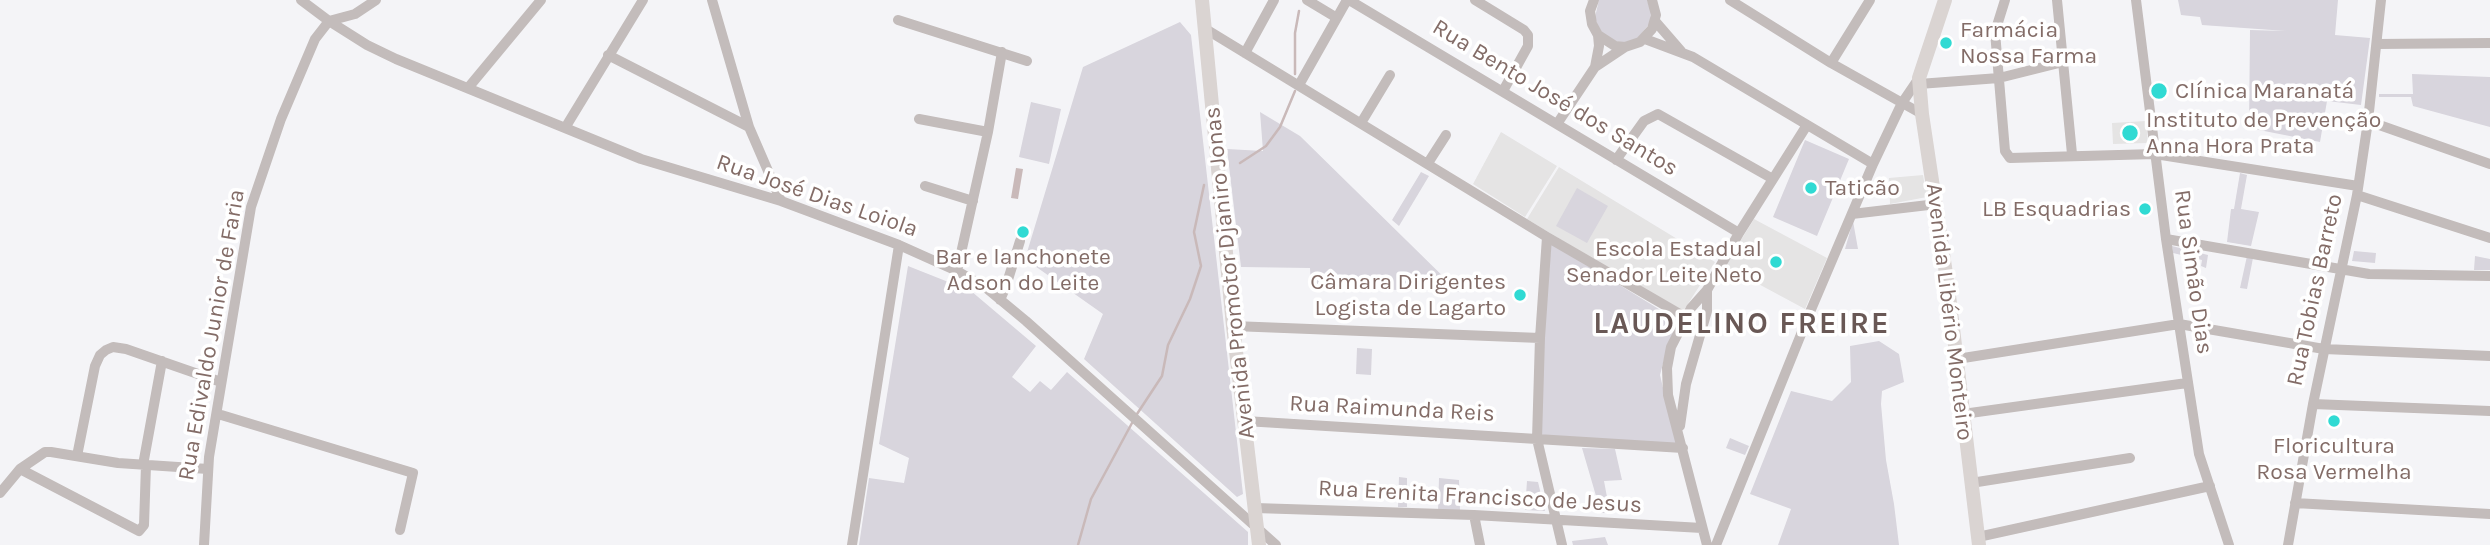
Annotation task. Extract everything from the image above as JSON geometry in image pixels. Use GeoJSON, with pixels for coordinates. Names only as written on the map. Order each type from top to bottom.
{"type":"FeatureCollection","features":[{"type":"Feature","properties":{"kind":"main road","name":"Avenida Promotor Djaniro Jonas"},"geometry":{"type":"LineString","coordinates":[[1202,0],[1233,326],[1259,545]]}},
{"type":"Feature","properties":{"kind":"main road"},"geometry":{"type":"LineString","coordinates":[[1919,81],[1926,51],[1945,0]]}},
{"type":"Feature","properties":{"kind":"main road","name":"Avenida Libério Monteiro"},"geometry":{"type":"LineString","coordinates":[[1919,81],[1957,359],[1978,541]]}},
{"type":"Feature","properties":{"kind":"street","name":"Rua José Dias Loiola"},"geometry":{"type":"LineString","coordinates":[[301,0],[328,21],[382,53],[641,159],[781,201],[899,245],[957,271],[985,287],[1276,545]]}},
{"type":"Feature","properties":{"kind":"street"},"geometry":{"type":"LineString","coordinates":[[328,21],[355,13],[376,0]]}},
{"type":"Feature","properties":{"kind":"street"},"geometry":{"type":"LineString","coordinates":[[468,88],[541,0]]}},
{"type":"Feature","properties":{"kind":"street"},"geometry":{"type":"LineString","coordinates":[[565,128],[643,0]]}},
{"type":"Feature","properties":{"kind":"street"},"geometry":{"type":"LineString","coordinates":[[712,0],[749,127],[781,201]]}},
{"type":"Feature","properties":{"kind":"street"},"geometry":{"type":"LineString","coordinates":[[1245,53],[1274,0]]}},
{"type":"Feature","properties":{"kind":"street"},"geometry":{"type":"LineString","coordinates":[[1307,0],[1336,18]]}},
{"type":"Feature","properties":{"kind":"street"},"geometry":{"type":"LineString","coordinates":[[1299,85],[1348,0]]}},
{"type":"Feature","properties":{"kind":"street","name":"Rua Bento José dos Santos"},"geometry":{"type":"LineString","coordinates":[[1348,0],[1739,233]]}},
{"type":"Feature","properties":{"kind":"street"},"geometry":{"type":"LineString","coordinates":[[1475,0],[1528,35],[1528,46],[1503,91]]}},
{"type":"Feature","properties":{"kind":"street"},"geometry":{"type":"LineString","coordinates":[[1583,0],[1592,6],[1591,24],[1598,35],[1615,46],[1625,47]]}},
{"type":"Feature","properties":{"kind":"street"},"geometry":{"type":"LineString","coordinates":[[1595,67],[1625,47],[1645,39],[1655,21],[1652,0]]}},
{"type":"Feature","properties":{"kind":"street"},"geometry":{"type":"LineString","coordinates":[[1730,0],[1922,114]]}},
{"type":"Feature","properties":{"kind":"street"},"geometry":{"type":"LineString","coordinates":[[1832,63],[1868,3],[1855,0]]}},
{"type":"Feature","properties":{"kind":"street"},"geometry":{"type":"LineString","coordinates":[[2005,0],[1995,32],[2005,151],[2008,156],[2015,159],[2073,154],[2155,154],[2358,191],[2490,238]]}},
{"type":"Feature","properties":{"kind":"street"},"geometry":{"type":"LineString","coordinates":[[2057,0],[2073,154]]}},
{"type":"Feature","properties":{"kind":"street","name":"Rua Simão Dias"},"geometry":{"type":"LineString","coordinates":[[2136,0],[2166,239],[2199,454],[2229,545]]}},
{"type":"Feature","properties":{"kind":"street","name":"Rua Tobias Barreto"},"geometry":{"type":"LineString","coordinates":[[2288,545],[2313,404],[2358,191],[2381,0]]}},
{"type":"Feature","properties":{"kind":"street"},"geometry":{"type":"LineString","coordinates":[[898,20],[1027,61]]}},
{"type":"Feature","properties":{"kind":"street","name":"Rua Edivaldo Junior de Faria"},"geometry":{"type":"LineString","coordinates":[[204,545],[208,469],[251,207],[286,107],[315,39],[328,21]]}},
{"type":"Feature","properties":{"kind":"street"},"geometry":{"type":"LineString","coordinates":[[1655,21],[1681,51]]}},
{"type":"Feature","properties":{"kind":"street"},"geometry":{"type":"LineString","coordinates":[[1203,28],[1685,317]]}},
{"type":"Feature","properties":{"kind":"street"},"geometry":{"type":"LineString","coordinates":[[1558,124],[1595,67],[1598,35]]}},
{"type":"Feature","properties":{"kind":"street"},"geometry":{"type":"LineString","coordinates":[[1645,39],[1681,51],[1873,164]]}},
{"type":"Feature","properties":{"kind":"street"},"geometry":{"type":"LineString","coordinates":[[2377,44],[2490,43]]}},
{"type":"Feature","properties":{"kind":"street"},"geometry":{"type":"LineString","coordinates":[[957,271],[988,132],[1002,52]]}},
{"type":"Feature","properties":{"kind":"street"},"geometry":{"type":"LineString","coordinates":[[608,55],[749,127]]}},
{"type":"Feature","properties":{"kind":"street"},"geometry":{"type":"LineString","coordinates":[[1716,545],[1810,312],[1902,103],[1919,81],[1999,78],[2063,62]]}},
{"type":"Feature","properties":{"kind":"street"},"geometry":{"type":"LineString","coordinates":[[1361,123],[1390,75]]}},
{"type":"Feature","properties":{"kind":"street"},"geometry":{"type":"LineString","coordinates":[[1616,160],[1644,121],[1658,114],[1773,179]]}},
{"type":"Feature","properties":{"kind":"street"},"geometry":{"type":"LineString","coordinates":[[919,119],[988,132]]}},
{"type":"Feature","properties":{"kind":"street"},"geometry":{"type":"LineString","coordinates":[[2368,121],[2490,164]]}},
{"type":"Feature","properties":{"kind":"street"},"geometry":{"type":"LineString","coordinates":[[1707,545],[1668,395],[1667,368],[1671,347],[1685,317],[1707,290],[1739,233],[1807,125]]}},
{"type":"Feature","properties":{"kind":"street"},"geometry":{"type":"LineString","coordinates":[[1428,163],[1446,135]]}},
{"type":"Feature","properties":{"kind":"street"},"geometry":{"type":"LineString","coordinates":[[925,186],[973,201]]}},
{"type":"Feature","properties":{"kind":"street"},"geometry":{"type":"LineString","coordinates":[[1852,214],[1937,204]]}},
{"type":"Feature","properties":{"kind":"street"},"geometry":{"type":"LineString","coordinates":[[1547,236],[1537,439],[1562,545]]}},
{"type":"Feature","properties":{"kind":"street"},"geometry":{"type":"LineString","coordinates":[[2166,239],[2340,269],[2415,276],[2490,276]]}},
{"type":"Feature","properties":{"kind":"street"},"geometry":{"type":"LineString","coordinates":[[1000,300],[1020,241]]}},
{"type":"Feature","properties":{"kind":"street"},"geometry":{"type":"LineString","coordinates":[[852,545],[899,245]]}},
{"type":"Feature","properties":{"kind":"street"},"geometry":{"type":"LineString","coordinates":[[1682,444],[1683,398],[1707,306],[1707,290]]}},
{"type":"Feature","properties":{"kind":"street"},"geometry":{"type":"LineString","coordinates":[[1696,301],[1707,306]]}},
{"type":"Feature","properties":{"kind":"street"},"geometry":{"type":"LineString","coordinates":[[1957,359],[2179,324],[2324,349],[2490,356]]}},
{"type":"Feature","properties":{"kind":"street"},"geometry":{"type":"LineString","coordinates":[[1233,326],[1540,338]]}},
{"type":"Feature","properties":{"kind":"street"},"geometry":{"type":"LineString","coordinates":[[77,456],[91,382],[100,355],[113,347],[126,349],[221,382]]}},
{"type":"Feature","properties":{"kind":"street"},"geometry":{"type":"LineString","coordinates":[[20,469],[139,531],[144,525],[145,465],[162,361]]}},
{"type":"Feature","properties":{"kind":"street"},"geometry":{"type":"LineString","coordinates":[[1963,414],[2188,383]]}},
{"type":"Feature","properties":{"kind":"street"},"geometry":{"type":"LineString","coordinates":[[2313,404],[2490,411]]}},
{"type":"Feature","properties":{"kind":"street"},"geometry":{"type":"LineString","coordinates":[[218,414],[413,473],[400,530]]}},
{"type":"Feature","properties":{"kind":"street","name":"Rua Raimunda Reis"},"geometry":{"type":"LineString","coordinates":[[1245,421],[1537,439],[1682,444]]}},
{"type":"Feature","properties":{"kind":"street"},"geometry":{"type":"LineString","coordinates":[[2,486],[20,469],[45,452],[118,463],[208,469]]}},
{"type":"Feature","properties":{"kind":"street"},"geometry":{"type":"LineString","coordinates":[[1971,483],[2130,458]]}},
{"type":"Feature","properties":{"kind":"street"},"geometry":{"type":"LineString","coordinates":[[1978,541],[2210,486]]}},
{"type":"Feature","properties":{"kind":"street"},"geometry":{"type":"LineString","coordinates":[[2295,503],[2490,514]]}},
{"type":"Feature","properties":{"kind":"street","name":"Rua Erenita Francisco de Jesus"},"geometry":{"type":"LineString","coordinates":[[1255,508],[1474,515],[1702,528]]}},
{"type":"Feature","properties":{"kind":"street"},"geometry":{"type":"LineString","coordinates":[[1474,515],[1480,545]]}},
{"type":"Feature","properties":{"kind":"shaded area"},"geometry":{"type":"Polygon","coordinates":[[[1599,0],[1647,0],[1651,12],[1650,23],[1636,40],[1626,43],[1615,41],[1605,36],[1598,27],[1595,17],[1599,0]]]}},
{"type":"Feature","properties":{"kind":"shaded area"},"geometry":{"type":"Polygon","coordinates":[[[2178,0],[2338,0],[2335,35],[2370,38],[2361,105],[2327,101],[2320,142],[2249,128],[2250,30],[2286,31],[2202,25],[2200,17],[2181,15],[2178,0]]]}},
{"type":"Feature","properties":{"kind":"shaded area"},"geometry":{"type":"Polygon","coordinates":[[[1180,22],[1191,35],[1243,494],[1237,497],[1084,359],[1103,314],[1025,259],[1083,67],[1180,22]]]}},
{"type":"Feature","properties":{"kind":"shaded area"},"geometry":{"type":"Polygon","coordinates":[[[2412,74],[2490,77],[2490,127],[2413,106],[2411,97],[2379,97],[2379,94],[2413,94],[2412,74]]]}},
{"type":"Feature","properties":{"kind":"shaded area"},"geometry":{"type":"Polygon","coordinates":[[[1031,102],[1061,109],[1049,164],[1019,157],[1031,102]]]}},
{"type":"Feature","properties":{"kind":"shaded area"},"geometry":{"type":"Polygon","coordinates":[[[1260,112],[1300,136],[1459,292],[1311,287],[1310,268],[1241,267],[1227,149],[1263,151],[1260,112]]]}},
{"type":"Feature","properties":{"kind":"shaded area","name":"Instituto de Prevenção Anna Hora Prata"},"geometry":{"type":"Polygon","coordinates":[[[2146,121],[2148,143],[2113,144],[2112,123],[2146,121]]]}},
{"type":"Feature","properties":{"kind":"shaded area"},"geometry":{"type":"Polygon","coordinates":[[[1501,132],[1557,166],[1525,217],[1473,184],[1501,132]]]}},
{"type":"Feature","properties":{"kind":"shaded area","name":"Taticão"},"geometry":{"type":"Polygon","coordinates":[[[1805,140],[1849,159],[1817,236],[1773,217],[1805,140]]]}},
{"type":"Feature","properties":{"kind":"shaded area"},"geometry":{"type":"Polygon","coordinates":[[[1559,167],[1715,262],[1682,313],[1527,219],[1559,167]]]}},
{"type":"Feature","properties":{"kind":"shaded area"},"geometry":{"type":"Polygon","coordinates":[[[1016,168],[1023,169],[1018,199],[1011,198],[1016,168]]]}},
{"type":"Feature","properties":{"kind":"shaded area"},"geometry":{"type":"Polygon","coordinates":[[[1421,172],[1429,176],[1399,226],[1392,220],[1421,172]]]}},
{"type":"Feature","properties":{"kind":"shaded area"},"geometry":{"type":"Polygon","coordinates":[[[2240,173],[2247,175],[2241,209],[2259,212],[2251,246],[2227,242],[2231,209],[2234,209],[2240,173]]]}},
{"type":"Feature","properties":{"kind":"shaded area"},"geometry":{"type":"Polygon","coordinates":[[[1923,175],[1927,197],[1890,204],[1889,178],[1923,175]]]}},
{"type":"Feature","properties":{"kind":"shaded area"},"geometry":{"type":"Polygon","coordinates":[[[1577,188],[1608,206],[1587,243],[1556,226],[1577,188]]]}},
{"type":"Feature","properties":{"kind":"shaded area","name":"Escola Estadual Senador Leite Neto"},"geometry":{"type":"Polygon","coordinates":[[[1754,219],[1827,258],[1805,309],[1725,266],[1754,219]]]}},
{"type":"Feature","properties":{"kind":"shaded area"},"geometry":{"type":"Polygon","coordinates":[[[1853,221],[1858,249],[1845,249],[1853,221]]]}},
{"type":"Feature","properties":{"kind":"shaded area"},"geometry":{"type":"Polygon","coordinates":[[[1551,243],[1680,322],[1668,344],[1660,375],[1681,444],[1540,436],[1551,243]]]}},
{"type":"Feature","properties":{"kind":"shaded area"},"geometry":{"type":"Polygon","coordinates":[[[2172,246],[2208,255],[2206,268],[2201,266],[2202,260],[2173,253],[2172,246]]]}},
{"type":"Feature","properties":{"kind":"shaded area"},"geometry":{"type":"Polygon","coordinates":[[[2354,251],[2376,253],[2375,263],[2352,261],[2354,251]]]}},
{"type":"Feature","properties":{"kind":"shaded area"},"geometry":{"type":"Polygon","coordinates":[[[2247,256],[2253,258],[2247,289],[2240,288],[2247,256]]]}},
{"type":"Feature","properties":{"kind":"shaded area"},"geometry":{"type":"Polygon","coordinates":[[[2475,256],[2490,259],[2490,270],[2474,270],[2475,256]]]}},
{"type":"Feature","properties":{"kind":"shaded area"},"geometry":{"type":"Polygon","coordinates":[[[908,266],[971,291],[1036,346],[1012,377],[1030,392],[1040,381],[1051,390],[1067,372],[1248,532],[1248,545],[859,545],[869,478],[904,483],[909,458],[879,444],[908,266]]]}},
{"type":"Feature","properties":{"kind":"shaded area"},"geometry":{"type":"Polygon","coordinates":[[[1879,341],[1899,354],[1904,382],[1882,391],[1881,404],[1886,460],[1899,545],[1778,545],[1791,509],[1750,494],[1791,391],[1832,401],[1851,382],[1850,346],[1879,341]]]}},
{"type":"Feature","properties":{"kind":"shaded area"},"geometry":{"type":"Polygon","coordinates":[[[1357,348],[1372,349],[1371,375],[1356,374],[1357,348]]]}},
{"type":"Feature","properties":{"kind":"shaded area"},"geometry":{"type":"Polygon","coordinates":[[[1730,438],[1749,446],[1745,455],[1726,448],[1730,438]]]}},
{"type":"Feature","properties":{"kind":"shaded area"},"geometry":{"type":"Polygon","coordinates":[[[1582,448],[1615,449],[1622,480],[1604,481],[1610,513],[1601,513],[1582,448]]]}},
{"type":"Feature","properties":{"kind":"shaded area"},"geometry":{"type":"Polygon","coordinates":[[[1399,477],[1407,478],[1407,507],[1398,507],[1399,477]]]}},
{"type":"Feature","properties":{"kind":"shaded area"},"geometry":{"type":"Polygon","coordinates":[[[1439,478],[1459,480],[1460,511],[1438,511],[1439,478]]]}},
{"type":"Feature","properties":{"kind":"shaded area"},"geometry":{"type":"Polygon","coordinates":[[[1527,481],[1538,482],[1545,511],[1525,510],[1527,481]]]}},
{"type":"Feature","properties":{"kind":"shaded area"},"geometry":{"type":"Polygon","coordinates":[[[1605,537],[1608,545],[1573,545],[1572,541],[1605,537]]]}},
{"type":"Feature","properties":{"kind":"waterway"},"geometry":{"type":"LineString","coordinates":[[1295,74],[1295,33],[1299,11]]}},
{"type":"Feature","properties":{"kind":"waterway"},"geometry":{"type":"LineString","coordinates":[[1240,163],[1266,146],[1280,127],[1295,91]]}},
{"type":"Feature","properties":{"kind":"waterway"},"geometry":{"type":"LineString","coordinates":[[1137,414],[1162,376],[1168,345],[1190,299],[1201,266],[1194,232],[1204,185]]}},
{"type":"Feature","properties":{"kind":"waterway"},"geometry":{"type":"LineString","coordinates":[[1078,545],[1091,499],[1132,423]]}},
{"type":"Feature","properties":{"kind":"place","name":"Farmácia Nossa Farma"},"geometry":{"type":"Point","coordinates":[1946,43]}},
{"type":"Feature","properties":{"kind":"place","name":"Clínica Maranatá"},"geometry":{"type":"Point","coordinates":[2159,91]}},
{"type":"Feature","properties":{"kind":"place","name":"Instituto de Prevenção Anna Hora Prata"},"geometry":{"type":"Point","coordinates":[2130,133]}},
{"type":"Feature","properties":{"kind":"place","name":"Taticão"},"geometry":{"type":"Point","coordinates":[1811,188]}},
{"type":"Feature","properties":{"kind":"place","name":"LB Esquadrias"},"geometry":{"type":"Point","coordinates":[2145,209]}},
{"type":"Feature","properties":{"kind":"place","name":"Bar e lanchonete Adson do Leite"},"geometry":{"type":"Point","coordinates":[1023,232]}},
{"type":"Feature","properties":{"kind":"place","name":"Escola Estadual Senador Leite Neto"},"geometry":{"type":"Point","coordinates":[1776,262]}},
{"type":"Feature","properties":{"kind":"place","name":"Câmara Dirigentes Logista de Lagarto"},"geometry":{"type":"Point","coordinates":[1520,295]}},
{"type":"Feature","properties":{"kind":"place","name":"Floricultura Rosa Vermelha"},"geometry":{"type":"Point","coordinates":[2334,421]}},
{"type":"Feature","properties":{"kind":"district","name":"LAUDELINO FREIRE"},"geometry":{"type":"Point","coordinates":[1742,324]}}]}
